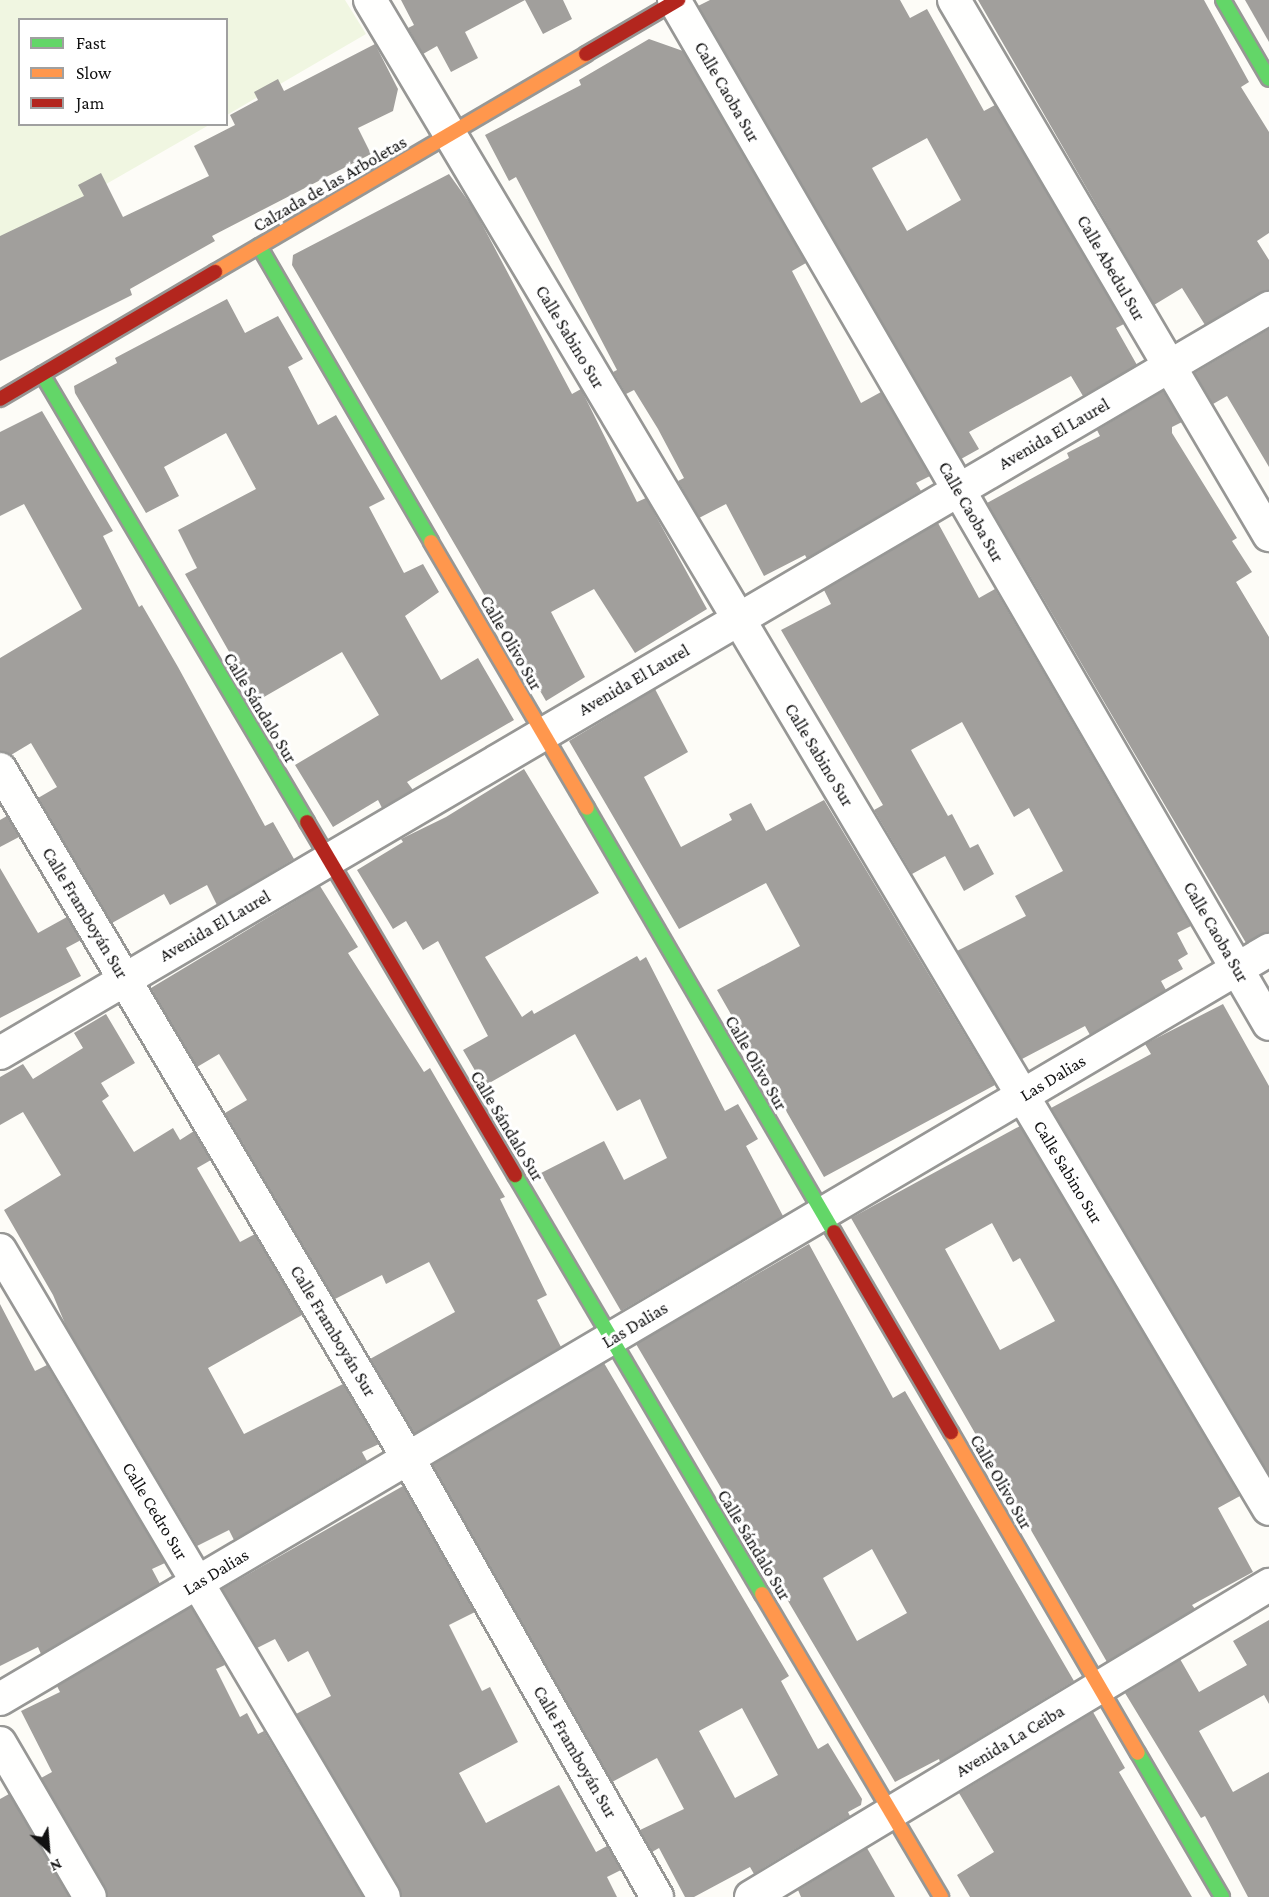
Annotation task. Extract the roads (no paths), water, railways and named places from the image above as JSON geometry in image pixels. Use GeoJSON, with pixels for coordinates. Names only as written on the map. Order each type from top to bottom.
{"type":"FeatureCollection","features":[{"type":"Feature","properties":{"kind":"street","name":"Calle Sabino Sur"},"geometry":{"type":"LineString","coordinates":[[370,0],[1269,1509]]}},
{"type":"Feature","properties":{"kind":"street","name":"Calle Abedul Sur"},"geometry":{"type":"LineString","coordinates":[[954,0],[1269,536]]}},
{"type":"Feature","properties":{"kind":"street"},"geometry":{"type":"LineString","coordinates":[[1223,0],[1269,79]]}},
{"type":"Feature","properties":{"kind":"street","name":"Calzada de las Arboletas"},"geometry":{"type":"LineString","coordinates":[[0,399],[675,1]]}},
{"type":"Feature","properties":{"kind":"street","name":"Calle Caoba Sur"},"geometry":{"type":"LineString","coordinates":[[675,1],[1269,1024]]}},
{"type":"Feature","properties":{"kind":"street","name":"Calle Olivo Sur"},"geometry":{"type":"LineString","coordinates":[[259,246],[1222,1897]]}},
{"type":"Feature","properties":{"kind":"street","name":"Avenida El Laurel"},"geometry":{"type":"LineString","coordinates":[[0,1053],[1269,308]]}},
{"type":"Feature","properties":{"kind":"street","name":"Calle Sándalo Sur"},"geometry":{"type":"LineString","coordinates":[[42,374],[941,1897]]}},
{"type":"Feature","properties":{"kind":"street","name":"Calle Framboyán Sur"},"geometry":{"type":"LineString","coordinates":[[0,769],[408,1458],[657,1897]]}},
{"type":"Feature","properties":{"kind":"street","name":"Las Dalias"},"geometry":{"type":"LineString","coordinates":[[0,1699],[1269,950]]}},
{"type":"Feature","properties":{"kind":"street","name":"Calle Cedro Sur"},"geometry":{"type":"LineString","coordinates":[[0,1250],[384,1897]]}},
{"type":"Feature","properties":{"kind":"street","name":"Avenida La Ceiba"},"geometry":{"type":"LineString","coordinates":[[751,1897],[1269,1585]]}},
{"type":"Feature","properties":{"kind":"street"},"geometry":{"type":"LineString","coordinates":[[0,1743],[90,1897]]}}]}
